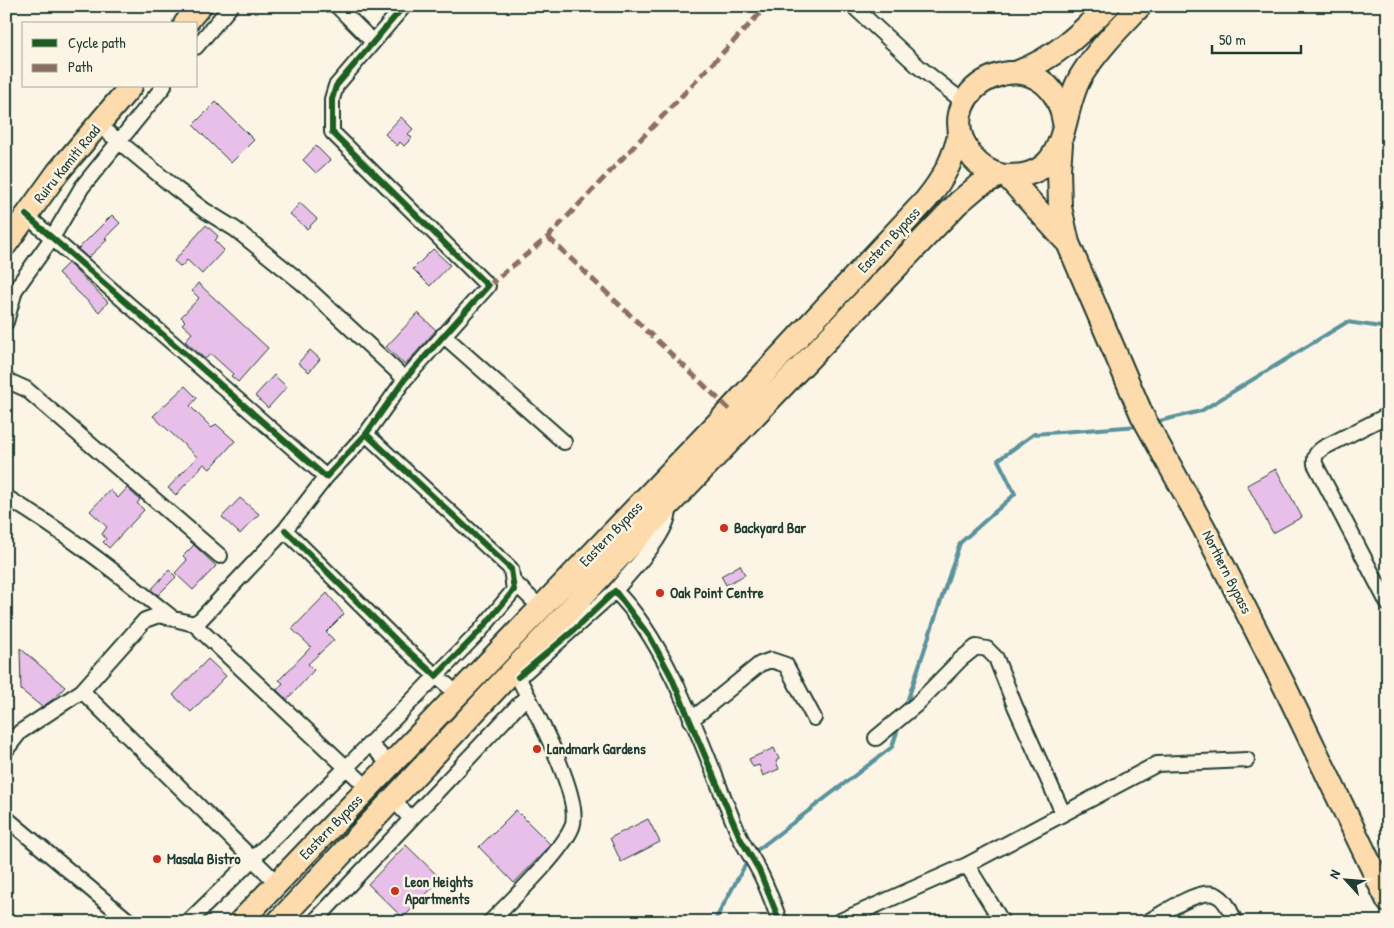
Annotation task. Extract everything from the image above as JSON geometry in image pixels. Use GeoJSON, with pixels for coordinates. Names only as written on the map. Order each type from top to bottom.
{"type":"FeatureCollection","features":[{"type":"Feature","properties":{"kind":"main road"},"geometry":{"type":"LineString","coordinates":[[187,22],[200,6]]}},
{"type":"Feature","properties":{"kind":"main road","name":"Eastern Bypass"},"geometry":{"type":"LineString","coordinates":[[240,922],[926,200],[938,185],[954,157],[960,132],[960,120],[965,103],[974,88],[984,80],[1000,73],[1018,72],[1035,66],[1061,51],[1108,6]]}},
{"type":"Feature","properties":{"kind":"main road","name":"Eastern Bypass"},"geometry":{"type":"LineString","coordinates":[[278,922],[393,799],[516,673],[669,503],[958,203],[978,186],[1004,176],[1024,175],[1040,169],[1052,158],[1061,144],[1064,122],[1071,99],[1081,77],[1099,50],[1140,6]]}},
{"type":"Feature","properties":{"kind":"main road","name":"Eastern Bypass"},"geometry":{"type":"LineString","coordinates":[[1018,72],[1040,80],[1057,96],[1064,122]]}},
{"type":"Feature","properties":{"kind":"main road","name":"Ruiru Kamiti Road"},"geometry":{"type":"LineString","coordinates":[[6,244],[26,215],[129,88]]}},
{"type":"Feature","properties":{"kind":"main road"},"geometry":{"type":"LineString","coordinates":[[960,132],[965,147],[974,160],[986,169],[1004,176],[1068,243]]}},
{"type":"Feature","properties":{"kind":"main road"},"geometry":{"type":"LineString","coordinates":[[1061,144],[1058,169],[1060,207],[1068,243]]}},
{"type":"Feature","properties":{"kind":"main road","name":"Northern Bypass"},"geometry":{"type":"LineString","coordinates":[[1068,243],[1153,438],[1204,528],[1284,685],[1388,901]]}},
{"type":"Feature","properties":{"kind":"street"},"geometry":{"type":"LineString","coordinates":[[198,45],[231,6]]}},
{"type":"Feature","properties":{"kind":"street"},"geometry":{"type":"LineString","coordinates":[[337,6],[372,42]]}},
{"type":"Feature","properties":{"kind":"street"},"geometry":{"type":"LineString","coordinates":[[194,624],[285,530],[326,477],[366,434],[406,379],[488,286],[332,132],[332,99],[336,86],[404,6]]}},
{"type":"Feature","properties":{"kind":"street"},"geometry":{"type":"LineString","coordinates":[[853,6],[919,67],[965,103]]}},
{"type":"Feature","properties":{"kind":"street"},"geometry":{"type":"LineString","coordinates":[[6,322],[11,289],[52,238],[82,187],[118,140],[162,88]]}},
{"type":"Feature","properties":{"kind":"street"},"geometry":{"type":"LineString","coordinates":[[99,125],[204,210],[234,229],[301,282],[406,379]]}},
{"type":"Feature","properties":{"kind":"street"},"geometry":{"type":"LineString","coordinates":[[26,215],[326,477]]}},
{"type":"Feature","properties":{"kind":"street"},"geometry":{"type":"LineString","coordinates":[[443,335],[564,442]]}},
{"type":"Feature","properties":{"kind":"street"},"geometry":{"type":"LineString","coordinates":[[6,380],[26,388],[220,556]]}},
{"type":"Feature","properties":{"kind":"street"},"geometry":{"type":"LineString","coordinates":[[1386,596],[1315,464],[1314,458],[1316,453],[1323,448],[1388,414]]}},
{"type":"Feature","properties":{"kind":"street"},"geometry":{"type":"LineString","coordinates":[[188,922],[370,744],[436,676],[507,600],[514,590],[511,568],[366,434]]}},
{"type":"Feature","properties":{"kind":"street"},"geometry":{"type":"LineString","coordinates":[[6,497],[45,520],[104,562],[170,616]]}},
{"type":"Feature","properties":{"kind":"street"},"geometry":{"type":"LineString","coordinates":[[490,922],[553,855],[572,828],[574,818],[574,802],[550,742],[516,673],[572,631],[615,592],[665,528],[670,511],[669,503]]}},
{"type":"Feature","properties":{"kind":"street"},"geometry":{"type":"LineString","coordinates":[[285,530],[398,642],[458,694]]}},
{"type":"Feature","properties":{"kind":"street"},"geometry":{"type":"LineString","coordinates":[[514,582],[540,607]]}},
{"type":"Feature","properties":{"kind":"street"},"geometry":{"type":"LineString","coordinates":[[615,592],[650,637],[671,676],[740,838],[759,870],[780,922]]}},
{"type":"Feature","properties":{"kind":"street"},"geometry":{"type":"LineString","coordinates":[[6,750],[20,732],[82,691],[145,620],[159,615],[170,616],[194,624],[368,788]]}},
{"type":"Feature","properties":{"kind":"street"},"geometry":{"type":"LineString","coordinates":[[876,738],[923,698],[960,659],[976,647],[987,649],[996,658],[1015,706],[1063,812]]}},
{"type":"Feature","properties":{"kind":"street"},"geometry":{"type":"LineString","coordinates":[[691,720],[760,664],[771,660],[786,665],[814,718]]}},
{"type":"Feature","properties":{"kind":"street"},"geometry":{"type":"LineString","coordinates":[[82,691],[278,883]]}},
{"type":"Feature","properties":{"kind":"street"},"geometry":{"type":"LineString","coordinates":[[314,922],[527,696]]}},
{"type":"Feature","properties":{"kind":"street"},"geometry":{"type":"LineString","coordinates":[[370,744],[390,765]]}},
{"type":"Feature","properties":{"kind":"street"},"geometry":{"type":"LineString","coordinates":[[838,922],[967,865],[1063,812],[1157,764],[1247,760]]}},
{"type":"Feature","properties":{"kind":"street"},"geometry":{"type":"LineString","coordinates":[[393,799],[411,819]]}},
{"type":"Feature","properties":{"kind":"street"},"geometry":{"type":"LineString","coordinates":[[6,818],[130,922]]}},
{"type":"Feature","properties":{"kind":"street"},"geometry":{"type":"LineString","coordinates":[[967,865],[1002,922]]}},
{"type":"Feature","properties":{"kind":"street"},"geometry":{"type":"LineString","coordinates":[[1147,922],[1203,892],[1217,895],[1225,902],[1236,922]]}},
{"type":"Feature","properties":{"kind":"building"},"geometry":{"type":"Polygon","coordinates":[[[216,102],[254,140],[231,163],[193,125],[216,102]]]}},
{"type":"Feature","properties":{"kind":"building"},"geometry":{"type":"Polygon","coordinates":[[[401,117],[413,129],[408,134],[412,138],[404,146],[400,142],[397,146],[385,134],[401,117]]]}},
{"type":"Feature","properties":{"kind":"building"},"geometry":{"type":"Polygon","coordinates":[[[316,146],[330,160],[316,173],[303,160],[316,146]]]}},
{"type":"Feature","properties":{"kind":"building"},"geometry":{"type":"Polygon","coordinates":[[[300,203],[317,219],[307,229],[290,214],[300,203]]]}},
{"type":"Feature","properties":{"kind":"building"},"geometry":{"type":"Polygon","coordinates":[[[112,215],[120,223],[105,238],[107,240],[88,258],[78,249],[112,215]]]}},
{"type":"Feature","properties":{"kind":"building"},"geometry":{"type":"Polygon","coordinates":[[[206,225],[218,236],[215,241],[224,250],[202,274],[187,260],[181,267],[174,261],[206,225]]]}},
{"type":"Feature","properties":{"kind":"building"},"geometry":{"type":"Polygon","coordinates":[[[433,249],[450,265],[430,286],[413,269],[433,249]]]}},
{"type":"Feature","properties":{"kind":"building"},"geometry":{"type":"Polygon","coordinates":[[[68,263],[108,302],[99,312],[58,273],[68,263]]]}},
{"type":"Feature","properties":{"kind":"building"},"geometry":{"type":"Polygon","coordinates":[[[198,283],[268,348],[238,382],[231,376],[233,374],[211,354],[205,359],[185,341],[192,333],[182,324],[185,321],[181,317],[199,298],[192,291],[198,283]]]}},
{"type":"Feature","properties":{"kind":"building"},"geometry":{"type":"Polygon","coordinates":[[[418,313],[436,330],[405,365],[386,347],[418,313]]]}},
{"type":"Feature","properties":{"kind":"building"},"geometry":{"type":"Polygon","coordinates":[[[310,350],[320,359],[309,372],[298,363],[310,350]]]}},
{"type":"Feature","properties":{"kind":"building"},"geometry":{"type":"Polygon","coordinates":[[[274,375],[287,387],[268,408],[255,396],[274,375]]]}},
{"type":"Feature","properties":{"kind":"building"},"geometry":{"type":"Polygon","coordinates":[[[185,386],[197,398],[190,406],[212,428],[216,424],[235,441],[210,469],[204,464],[176,495],[168,488],[197,457],[153,416],[185,386]]]}},
{"type":"Feature","properties":{"kind":"building"},"geometry":{"type":"Polygon","coordinates":[[[1276,469],[1302,517],[1273,533],[1247,485],[1276,469]]]}},
{"type":"Feature","properties":{"kind":"building"},"geometry":{"type":"Polygon","coordinates":[[[127,488],[140,500],[137,503],[144,510],[109,548],[103,542],[106,539],[102,534],[107,527],[90,511],[110,490],[118,498],[127,488]]]}},
{"type":"Feature","properties":{"kind":"building"},"geometry":{"type":"Polygon","coordinates":[[[240,498],[259,514],[240,534],[222,517],[240,498]]]}},
{"type":"Feature","properties":{"kind":"building"},"geometry":{"type":"Polygon","coordinates":[[[194,545],[216,566],[193,590],[175,573],[187,560],[183,556],[194,545]]]}},
{"type":"Feature","properties":{"kind":"building"},"geometry":{"type":"Polygon","coordinates":[[[740,565],[745,575],[726,585],[721,576],[740,565]]]}},
{"type":"Feature","properties":{"kind":"building"},"geometry":{"type":"Polygon","coordinates":[[[169,570],[176,577],[158,595],[151,590],[169,570]]]}},
{"type":"Feature","properties":{"kind":"building"},"geometry":{"type":"Polygon","coordinates":[[[327,593],[344,614],[326,632],[334,640],[308,664],[314,670],[287,700],[277,690],[283,683],[279,680],[311,647],[292,629],[327,593]]]}},
{"type":"Feature","properties":{"kind":"building"},"geometry":{"type":"Polygon","coordinates":[[[20,648],[65,687],[55,698],[42,707],[21,690],[20,648]]]}},
{"type":"Feature","properties":{"kind":"building"},"geometry":{"type":"Polygon","coordinates":[[[208,659],[226,676],[191,712],[173,695],[208,659]]]}},
{"type":"Feature","properties":{"kind":"building"},"geometry":{"type":"Polygon","coordinates":[[[774,748],[779,759],[776,761],[779,769],[763,776],[759,765],[753,767],[749,759],[774,748]]]}},
{"type":"Feature","properties":{"kind":"building"},"geometry":{"type":"Polygon","coordinates":[[[516,810],[551,845],[514,883],[479,847],[516,810]]]}},
{"type":"Feature","properties":{"kind":"building"},"geometry":{"type":"Polygon","coordinates":[[[648,819],[660,842],[621,862],[610,838],[648,819]]]}},
{"type":"Feature","properties":{"kind":"building"},"geometry":{"type":"Polygon","coordinates":[[[406,845],[441,879],[403,918],[368,884],[406,845]]]}},
{"type":"Feature","properties":{"kind":"waterway"},"geometry":{"type":"LineString","coordinates":[[1155,422],[1201,411],[1347,322],[1388,328]]}},
{"type":"Feature","properties":{"kind":"waterway"},"geometry":{"type":"LineString","coordinates":[[905,708],[960,543],[1015,494],[998,460],[1034,434],[1139,426]]}},
{"type":"Feature","properties":{"kind":"waterway"},"geometry":{"type":"LineString","coordinates":[[752,854],[892,747],[899,726]]}},
{"type":"Feature","properties":{"kind":"waterway"},"geometry":{"type":"LineString","coordinates":[[714,922],[748,860]]}},
{"type":"Feature","properties":{"kind":"marked path"},"geometry":{"type":"LineString","coordinates":[[488,286],[548,237],[767,6]]}},
{"type":"Feature","properties":{"kind":"marked path"},"geometry":{"type":"LineString","coordinates":[[548,237],[730,410]]}},
{"type":"Feature","properties":{"kind":"cycle path"},"geometry":{"type":"LineString","coordinates":[[285,530],[398,642],[436,676],[480,631],[514,590],[511,569],[366,434],[405,379],[488,286],[332,132],[332,99],[336,86],[404,6]]}},
{"type":"Feature","properties":{"kind":"cycle path"},"geometry":{"type":"LineString","coordinates":[[26,215],[326,477],[366,434]]}},
{"type":"Feature","properties":{"kind":"cycle path"},"geometry":{"type":"LineString","coordinates":[[518,677],[573,631],[615,591],[650,637],[671,676],[740,838],[759,870],[780,922]]}},
{"type":"Feature","properties":{"kind":"place","name":"Backyard Bar"},"geometry":{"type":"Point","coordinates":[724,528]}},
{"type":"Feature","properties":{"kind":"place","name":"Oak Point Centre"},"geometry":{"type":"Point","coordinates":[660,593]}},
{"type":"Feature","properties":{"kind":"place","name":"Landmark Gardens"},"geometry":{"type":"Point","coordinates":[537,749]}},
{"type":"Feature","properties":{"kind":"place","name":"Masala Bistro"},"geometry":{"type":"Point","coordinates":[157,859]}},
{"type":"Feature","properties":{"kind":"place","name":"Leon Heights Apartments"},"geometry":{"type":"Point","coordinates":[395,891]}}]}
